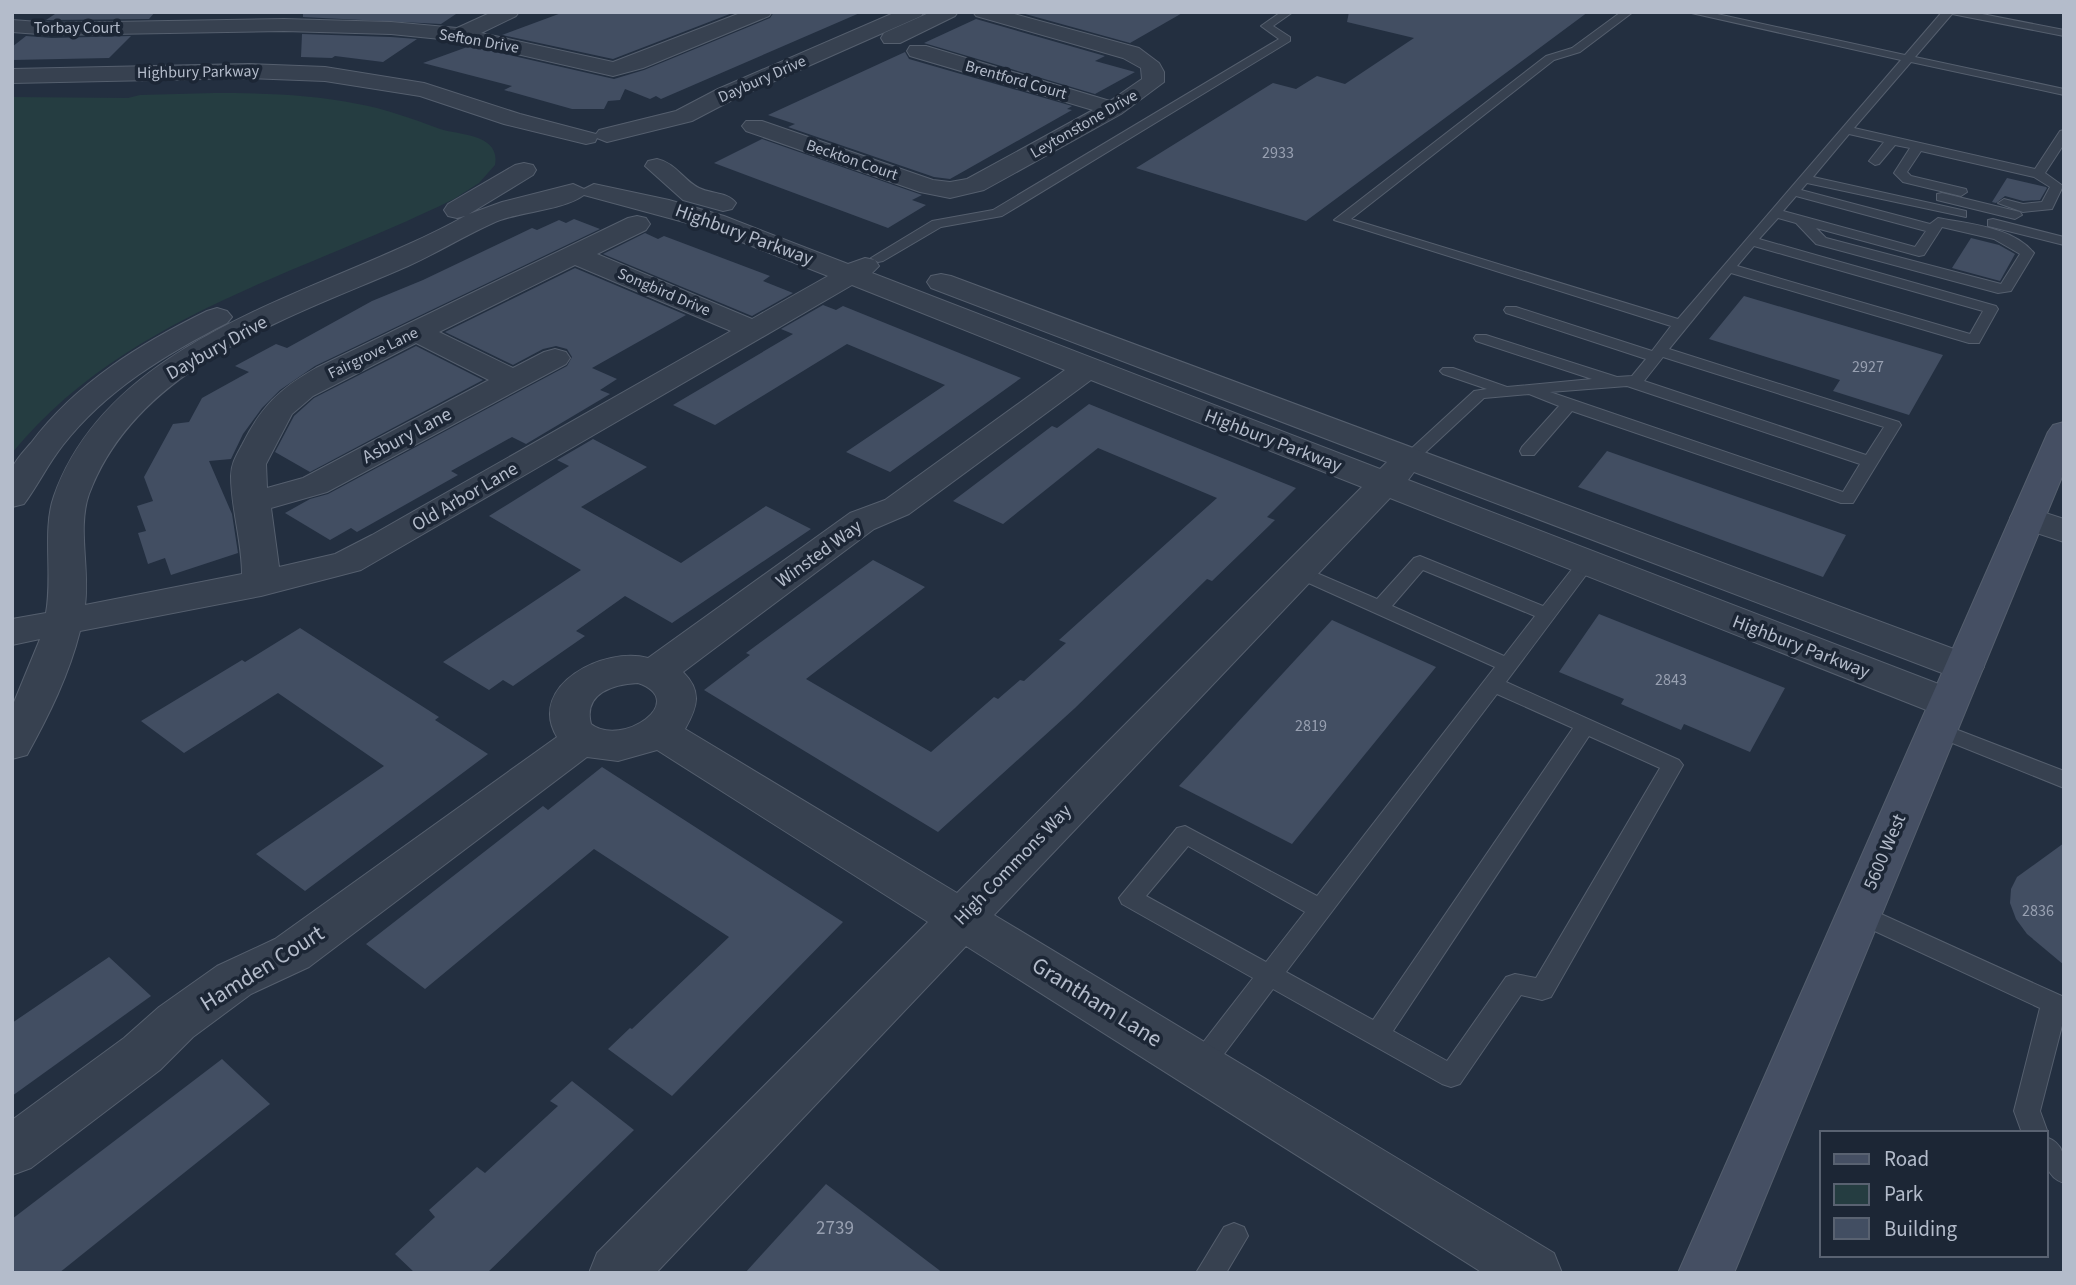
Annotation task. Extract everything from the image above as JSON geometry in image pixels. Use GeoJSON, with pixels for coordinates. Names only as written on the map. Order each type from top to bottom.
{"type":"FeatureCollection","features":[{"type":"Feature","properties":{"kind":"main road","name":"5600 West"},"geometry":{"type":"LineString","coordinates":[[1706,1273],[2064,432]]}},
{"type":"Feature","properties":{"kind":"street"},"geometry":{"type":"LineString","coordinates":[[460,35],[509,12]]}},
{"type":"Feature","properties":{"kind":"street","name":"Sefton Drive"},"geometry":{"type":"LineString","coordinates":[[192,19],[329,25],[460,35],[613,69],[635,63],[762,12]]}},
{"type":"Feature","properties":{"kind":"street","name":"Daybury Drive"},"geometry":{"type":"LineString","coordinates":[[12,497],[31,464],[63,423],[97,390],[144,356],[212,319],[452,213],[526,154],[676,119],[726,94],[914,12]]}},
{"type":"Feature","properties":{"kind":"street","name":"Daybury Drive"},"geometry":{"type":"LineString","coordinates":[[12,744],[44,683],[64,622],[69,584],[70,497],[94,447],[120,414],[145,392],[194,357],[239,332],[433,244],[479,219],[510,208],[640,179],[670,152],[738,107],[948,12]]}},
{"type":"Feature","properties":{"kind":"street","name":"Leytonstone Drive"},"geometry":{"type":"LineString","coordinates":[[950,191],[975,186],[1114,109],[1153,82],[1155,75],[1151,65],[1131,53],[983,12]]}},
{"type":"Feature","properties":{"kind":"street"},"geometry":{"type":"LineString","coordinates":[[1052,31],[1081,17]]}},
{"type":"Feature","properties":{"kind":"street"},"geometry":{"type":"LineString","coordinates":[[129,80],[192,19]]}},
{"type":"Feature","properties":{"kind":"street","name":"Torbay Court"},"geometry":{"type":"LineString","coordinates":[[12,26],[45,29],[192,19]]}},
{"type":"Feature","properties":{"kind":"street","name":"Brentford Court"},"geometry":{"type":"LineString","coordinates":[[918,51],[1114,109]]}},
{"type":"Feature","properties":{"kind":"street","name":"Highbury Parkway"},"geometry":{"type":"LineString","coordinates":[[12,89],[273,71],[359,78],[424,90],[512,119],[597,136],[641,140],[659,153],[670,152],[671,173],[682,188],[694,195],[744,208],[1087,368],[1397,471],[1586,563],[1950,700]]}},
{"type":"Feature","properties":{"kind":"street","name":"Highbury Parkway"},"geometry":{"type":"LineString","coordinates":[[12,76],[323,89],[410,106],[498,133],[526,154],[528,178],[538,185],[699,216],[865,266],[1397,471],[1950,700]]}},
{"type":"Feature","properties":{"kind":"street","name":"Beckton Court"},"geometry":{"type":"LineString","coordinates":[[754,126],[929,187],[950,191]]}},
{"type":"Feature","properties":{"kind":"street","name":"Fairgrove Lane"},"geometry":{"type":"LineString","coordinates":[[261,584],[254,502],[248,478],[249,464],[267,427],[281,407],[312,383],[637,224]]}},
{"type":"Feature","properties":{"kind":"street","name":"Songbird Drive"},"geometry":{"type":"LineString","coordinates":[[574,254],[753,330]]}},
{"type":"Feature","properties":{"kind":"street","name":"Old Arbor Lane"},"geometry":{"type":"LineString","coordinates":[[12,632],[261,584],[326,569],[366,553],[865,266]]}},
{"type":"Feature","properties":{"kind":"street"},"geometry":{"type":"LineString","coordinates":[[416,332],[513,380]]}},
{"type":"Feature","properties":{"kind":"street","name":"Asbury Lane"},"geometry":{"type":"LineString","coordinates":[[254,502],[315,485],[555,358]]}},
{"type":"Feature","properties":{"kind":"street","name":"Winsted Way"},"geometry":{"type":"LineString","coordinates":[[656,672],[862,521],[897,508],[1087,368]]}},
{"type":"Feature","properties":{"kind":"street","name":"High Commons Way"},"geometry":{"type":"LineString","coordinates":[[617,1273],[1397,471]]}},
{"type":"Feature","properties":{"kind":"street"},"geometry":{"type":"LineString","coordinates":[[2027,518],[2064,531]]}},
{"type":"Feature","properties":{"kind":"street"},"geometry":{"type":"LineString","coordinates":[[622,670],[656,672],[670,680],[678,692],[679,705],[672,719],[659,732],[645,740],[620,746],[596,745],[572,730],[567,719],[568,706],[575,694],[588,682],[604,674],[622,670]]}},
{"type":"Feature","properties":{"kind":"street","name":"Grantham Lane"},"geometry":{"type":"LineString","coordinates":[[659,732],[1534,1273]]}},
{"type":"Feature","properties":{"kind":"street","name":"Hamden Court"},"geometry":{"type":"LineString","coordinates":[[12,1151],[142,1054],[176,1022],[234,980],[292,953],[583,739]]}},
{"type":"Feature","properties":{"kind":"lane"},"geometry":{"type":"LineString","coordinates":[[865,266],[937,224],[997,213],[1286,39],[1266,26],[1288,12]]}},
{"type":"Feature","properties":{"kind":"lane"},"geometry":{"type":"LineString","coordinates":[[1628,12],[1576,50],[1550,58],[1341,220],[1682,325]]}},
{"type":"Feature","properties":{"kind":"lane"},"geometry":{"type":"LineString","coordinates":[[1692,12],[2064,92]]}},
{"type":"Feature","properties":{"kind":"lane"},"geometry":{"type":"LineString","coordinates":[[1397,471],[1480,394],[1637,380],[1751,241],[1948,12]]}},
{"type":"Feature","properties":{"kind":"lane"},"geometry":{"type":"LineString","coordinates":[[1955,12],[2064,33]]}},
{"type":"Feature","properties":{"kind":"lane"},"geometry":{"type":"LineString","coordinates":[[1847,130],[1892,140],[1918,146],[2038,174],[2057,186],[2047,206],[2023,208],[1907,179],[1900,173],[1918,146]]}},
{"type":"Feature","properties":{"kind":"lane"},"geometry":{"type":"LineString","coordinates":[[2038,174],[2064,134]]}},
{"type":"Feature","properties":{"kind":"lane"},"geometry":{"type":"LineString","coordinates":[[1875,161],[1892,140]]}},
{"type":"Feature","properties":{"kind":"lane"},"geometry":{"type":"LineString","coordinates":[[1810,173],[2064,227]]}},
{"type":"Feature","properties":{"kind":"lane"},"geometry":{"type":"LineString","coordinates":[[1810,173],[2064,241]]}},
{"type":"Feature","properties":{"kind":"lane"},"geometry":{"type":"LineString","coordinates":[[1794,192],[1934,229]]}},
{"type":"Feature","properties":{"kind":"lane"},"geometry":{"type":"LineString","coordinates":[[1775,213],[1801,220],[1919,252],[1938,222],[2008,240],[2026,253],[2006,288],[1998,289],[1821,241],[1801,220]]}},
{"type":"Feature","properties":{"kind":"lane"},"geometry":{"type":"LineString","coordinates":[[1729,268],[1974,340],[1991,309],[1751,241]]}},
{"type":"Feature","properties":{"kind":"lane"},"geometry":{"type":"LineString","coordinates":[[1511,310],[1894,425],[1847,499],[1529,390]]}},
{"type":"Feature","properties":{"kind":"lane"},"geometry":{"type":"LineString","coordinates":[[1481,338],[1870,462]]}},
{"type":"Feature","properties":{"kind":"lane"},"geometry":{"type":"LineString","coordinates":[[1448,371],[1510,391]]}},
{"type":"Feature","properties":{"kind":"lane"},"geometry":{"type":"LineString","coordinates":[[1528,451],[1570,404]]}},
{"type":"Feature","properties":{"kind":"lane"},"geometry":{"type":"LineString","coordinates":[[1380,608],[1420,562],[1546,614]]}},
{"type":"Feature","properties":{"kind":"lane"},"geometry":{"type":"LineString","coordinates":[[1200,1066],[1586,563]]}},
{"type":"Feature","properties":{"kind":"lane"},"geometry":{"type":"LineString","coordinates":[[1298,572],[1508,665]]}},
{"type":"Feature","properties":{"kind":"lane"},"geometry":{"type":"LineString","coordinates":[[1321,909],[1185,834],[1130,898],[1451,1076],[1515,984],[1542,990],[1672,765],[1493,684]]}},
{"type":"Feature","properties":{"kind":"lane"},"geometry":{"type":"LineString","coordinates":[[1950,700],[2064,780]]}},
{"type":"Feature","properties":{"kind":"lane"},"geometry":{"type":"LineString","coordinates":[[1377,1035],[1586,726]]}},
{"type":"Feature","properties":{"kind":"lane"},"geometry":{"type":"LineString","coordinates":[[1859,913],[2059,1006],[2027,1111],[2034,1131]]}},
{"type":"Feature","properties":{"kind":"lane"},"geometry":{"type":"LineString","coordinates":[[2048,1151],[2064,1171]]}},
{"type":"Feature","properties":{"kind":"lane"},"geometry":{"type":"LineString","coordinates":[[1210,1273],[1234,1236]]}},
{"type":"Feature","properties":{"kind":"green space"},"geometry":{"type":"Polygon","coordinates":[[[214,93],[304,96],[379,109],[477,138],[492,147],[495,165],[479,183],[454,199],[276,276],[161,332],[107,366],[57,406],[12,453],[12,97],[128,98],[140,95],[214,93]]]}},
{"type":"Feature","properties":{"kind":"building"},"geometry":{"type":"Polygon","coordinates":[[[58,12],[155,12],[149,19],[46,20],[58,12]]]}},
{"type":"Feature","properties":{"kind":"building"},"geometry":{"type":"Polygon","coordinates":[[[303,12],[459,12],[441,24],[303,17],[303,12]]]}},
{"type":"Feature","properties":{"kind":"building"},"geometry":{"type":"Polygon","coordinates":[[[564,12],[735,12],[613,59],[502,35],[564,12]]]}},
{"type":"Feature","properties":{"kind":"building"},"geometry":{"type":"Polygon","coordinates":[[[774,12],[862,12],[661,99],[656,96],[650,99],[625,89],[620,100],[608,101],[604,109],[572,109],[504,90],[512,86],[423,63],[470,46],[614,79],[644,70],[770,18],[774,12]]]}},
{"type":"Feature","properties":{"kind":"building"},"geometry":{"type":"Polygon","coordinates":[[[1018,12],[1184,12],[1130,43],[1018,12]]]}},
{"type":"Feature","properties":{"kind":"building"},"geometry":{"type":"Polygon","coordinates":[[[1349,12],[1588,12],[1306,221],[1136,168],[1273,83],[1296,89],[1317,76],[1345,84],[1414,38],[1347,22],[1349,12]]]}},
{"type":"Feature","properties":{"kind":"building"},"geometry":{"type":"Polygon","coordinates":[[[976,19],[1105,56],[1095,61],[1135,72],[1095,94],[924,43],[976,19]]]}},
{"type":"Feature","properties":{"kind":"building"},"geometry":{"type":"Polygon","coordinates":[[[302,34],[417,39],[383,62],[335,56],[301,57],[302,34]]]}},
{"type":"Feature","properties":{"kind":"building"},"geometry":{"type":"Polygon","coordinates":[[[26,36],[131,36],[109,58],[12,60],[12,47],[26,36]]]}},
{"type":"Feature","properties":{"kind":"building"},"geometry":{"type":"Polygon","coordinates":[[[905,52],[909,59],[1072,106],[1067,109],[1072,110],[950,179],[934,177],[788,127],[795,124],[768,115],[905,52]]]}},
{"type":"Feature","properties":{"kind":"building"},"geometry":{"type":"Polygon","coordinates":[[[762,139],[922,195],[912,200],[926,205],[888,228],[714,163],[762,139]]]}},
{"type":"Feature","properties":{"kind":"building"},"geometry":{"type":"Polygon","coordinates":[[[2007,178],[2047,188],[2040,200],[2023,201],[2005,196],[1996,203],[1992,202],[2007,178]]]}},
{"type":"Feature","properties":{"kind":"building"},"geometry":{"type":"Polygon","coordinates":[[[574,219],[600,229],[315,366],[280,390],[262,408],[243,434],[231,459],[209,461],[232,514],[238,553],[171,575],[165,558],[148,564],[138,533],[146,531],[137,506],[153,501],[144,477],[173,424],[189,422],[202,398],[249,372],[235,366],[276,344],[287,348],[372,301],[532,228],[537,230],[559,220],[566,223],[574,219]]]}},
{"type":"Feature","properties":{"kind":"building"},"geometry":{"type":"Polygon","coordinates":[[[645,233],[658,239],[664,236],[770,276],[763,281],[793,293],[752,316],[603,254],[645,233]]]}},
{"type":"Feature","properties":{"kind":"building"},"geometry":{"type":"Polygon","coordinates":[[[1971,238],[1999,245],[2015,254],[2000,281],[1952,268],[1971,238]]]}},
{"type":"Feature","properties":{"kind":"building"},"geometry":{"type":"Polygon","coordinates":[[[575,268],[686,315],[592,368],[617,379],[600,390],[610,394],[526,444],[512,437],[451,471],[458,475],[357,532],[351,528],[330,540],[285,513],[310,499],[328,494],[567,366],[572,357],[567,349],[556,346],[543,349],[513,365],[445,332],[575,268]]]}},
{"type":"Feature","properties":{"kind":"building"},"geometry":{"type":"Polygon","coordinates":[[[1744,296],[1943,355],[1909,415],[1833,391],[1840,380],[1709,339],[1744,296]]]}},
{"type":"Feature","properties":{"kind":"building"},"geometry":{"type":"Polygon","coordinates":[[[823,305],[836,310],[843,306],[1021,378],[890,472],[846,452],[945,385],[847,344],[715,425],[673,405],[793,334],[781,329],[823,305]]]}},
{"type":"Feature","properties":{"kind":"building"},"geometry":{"type":"Polygon","coordinates":[[[416,346],[483,380],[310,472],[275,452],[294,416],[314,398],[416,346]]]}},
{"type":"Feature","properties":{"kind":"building"},"geometry":{"type":"Polygon","coordinates":[[[1089,404],[1296,488],[1267,517],[1275,520],[1212,581],[1207,579],[1075,708],[938,832],[704,690],[750,655],[746,653],[873,560],[925,587],[806,679],[931,752],[994,697],[998,699],[1020,680],[1024,681],[1066,643],[1059,640],[1217,498],[1098,448],[1003,524],[953,501],[1052,426],[1057,428],[1089,404]]]}},
{"type":"Feature","properties":{"kind":"building"},"geometry":{"type":"Polygon","coordinates":[[[593,439],[647,467],[581,507],[681,563],[766,506],[811,529],[672,623],[625,596],[576,631],[585,636],[513,686],[503,680],[489,690],[443,662],[581,570],[489,516],[569,466],[557,460],[593,439]]]}},
{"type":"Feature","properties":{"kind":"building"},"geometry":{"type":"Polygon","coordinates":[[[1607,451],[1846,535],[1823,577],[1578,487],[1607,451]]]}},
{"type":"Feature","properties":{"kind":"building"},"geometry":{"type":"Polygon","coordinates":[[[1599,614],[1785,688],[1750,752],[1684,724],[1681,730],[1621,704],[1624,699],[1559,672],[1599,614]]]}},
{"type":"Feature","properties":{"kind":"building"},"geometry":{"type":"Polygon","coordinates":[[[1332,620],[1436,667],[1292,844],[1179,786],[1332,620]]]}},
{"type":"Feature","properties":{"kind":"building"},"geometry":{"type":"Polygon","coordinates":[[[300,628],[439,717],[435,720],[488,754],[305,891],[256,854],[384,766],[278,693],[184,753],[141,721],[300,628]]]}},
{"type":"Feature","properties":{"kind":"building"},"geometry":{"type":"Polygon","coordinates":[[[602,767],[843,922],[672,1096],[608,1049],[729,937],[594,849],[425,989],[366,944],[543,806],[548,810],[602,767]]]}},
{"type":"Feature","properties":{"kind":"building"},"geometry":{"type":"Polygon","coordinates":[[[2064,843],[2064,965],[2027,934],[2016,919],[2010,903],[2011,889],[2017,877],[2064,843]]]}},
{"type":"Feature","properties":{"kind":"building"},"geometry":{"type":"Polygon","coordinates":[[[109,957],[151,996],[12,1096],[12,1023],[109,957]]]}},
{"type":"Feature","properties":{"kind":"building"},"geometry":{"type":"Polygon","coordinates":[[[222,1059],[270,1104],[59,1273],[12,1273],[12,1219],[222,1059]]]}},
{"type":"Feature","properties":{"kind":"building"},"geometry":{"type":"Polygon","coordinates":[[[572,1081],[634,1130],[487,1273],[415,1273],[395,1254],[435,1217],[429,1210],[477,1167],[485,1173],[558,1106],[550,1101],[572,1081]]]}},
{"type":"Feature","properties":{"kind":"building"},"geometry":{"type":"Polygon","coordinates":[[[826,1184],[943,1273],[745,1273],[826,1184]]]}}]}
